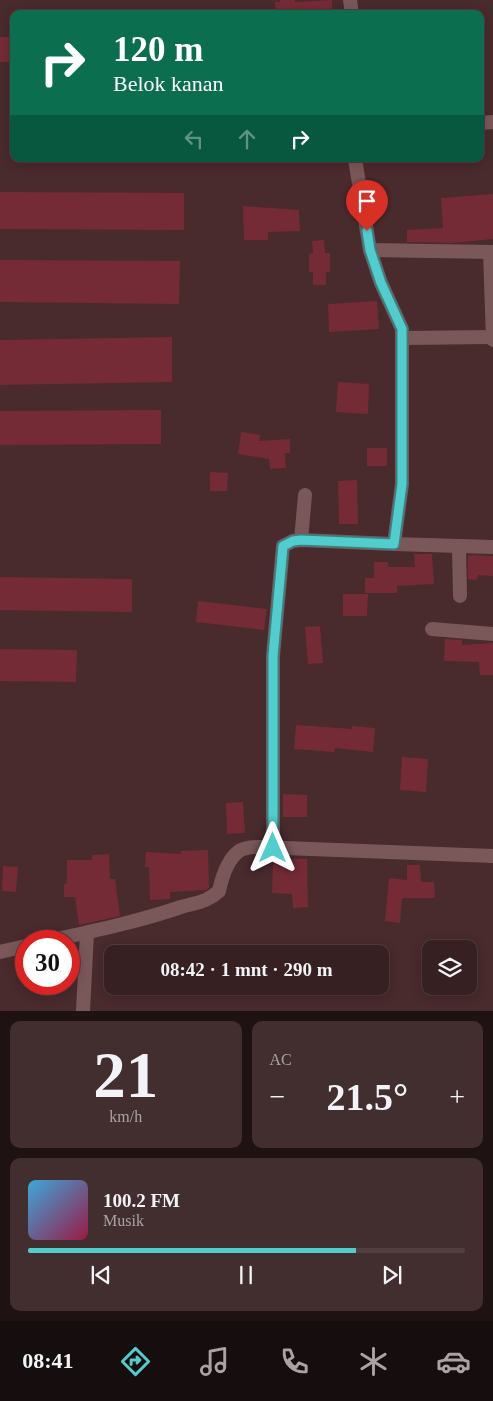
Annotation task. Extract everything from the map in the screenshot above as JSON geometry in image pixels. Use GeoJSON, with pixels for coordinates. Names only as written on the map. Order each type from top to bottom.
{"type":"FeatureCollection","features":[{"type":"Feature","properties":{"kind":"street"},"geometry":{"type":"LineString","coordinates":[[355,162],[370,250],[381,283],[402,329],[403,338],[402,484],[394,544]]}},
{"type":"Feature","properties":{"kind":"street"},"geometry":{"type":"LineString","coordinates":[[370,250],[492,252],[492,338],[403,338]]}},
{"type":"Feature","properties":{"kind":"street"},"geometry":{"type":"LineString","coordinates":[[301,540],[305,495]]}},
{"type":"Feature","properties":{"kind":"street"},"geometry":{"type":"LineString","coordinates":[[273,848],[273,656],[283,546],[293,541],[301,540],[493,547]]}},
{"type":"Feature","properties":{"kind":"street"},"geometry":{"type":"LineString","coordinates":[[459,546],[460,596]]}},
{"type":"Feature","properties":{"kind":"street"},"geometry":{"type":"LineString","coordinates":[[432,629],[493,634]]}},
{"type":"Feature","properties":{"kind":"street"},"geometry":{"type":"LineString","coordinates":[[80,934],[140,921],[185,906],[205,902],[219,891],[223,876],[239,852],[259,846],[493,856]]}},
{"type":"Feature","properties":{"kind":"street"},"geometry":{"type":"LineString","coordinates":[[83,1011],[87,933]]}},
{"type":"Feature","properties":{"kind":"street"},"geometry":{"type":"LineString","coordinates":[[0,952],[15,949]]}},
{"type":"Feature","properties":{"kind":"building"},"geometry":{"type":"Polygon","coordinates":[[[280,0],[295,0],[295,2],[332,0],[332,10],[276,10],[275,2],[280,2],[280,0]]]}},
{"type":"Feature","properties":{"kind":"building"},"geometry":{"type":"Polygon","coordinates":[[[0,37],[10,37],[10,62],[0,62],[0,37]]]}},
{"type":"Feature","properties":{"kind":"building"},"geometry":{"type":"Polygon","coordinates":[[[0,192],[184,193],[184,230],[0,229],[0,192]]]}},
{"type":"Feature","properties":{"kind":"building"},"geometry":{"type":"Polygon","coordinates":[[[493,194],[493,239],[452,243],[407,242],[407,230],[443,228],[441,198],[493,194]]]}},
{"type":"Feature","properties":{"kind":"building"},"geometry":{"type":"Polygon","coordinates":[[[243,206],[299,210],[300,231],[268,232],[268,240],[244,240],[243,206]]]}},
{"type":"Feature","properties":{"kind":"building"},"geometry":{"type":"Polygon","coordinates":[[[324,240],[325,253],[330,253],[330,272],[326,272],[326,285],[313,285],[313,272],[309,272],[309,254],[313,253],[312,241],[324,240]]]}},
{"type":"Feature","properties":{"kind":"building"},"geometry":{"type":"Polygon","coordinates":[[[0,260],[180,261],[179,304],[0,302],[0,260]]]}},
{"type":"Feature","properties":{"kind":"building"},"geometry":{"type":"Polygon","coordinates":[[[377,301],[379,329],[329,332],[328,304],[377,301]]]}},
{"type":"Feature","properties":{"kind":"building"},"geometry":{"type":"Polygon","coordinates":[[[172,337],[172,382],[0,385],[0,340],[172,337]]]}},
{"type":"Feature","properties":{"kind":"building"},"geometry":{"type":"Polygon","coordinates":[[[338,382],[369,384],[368,414],[336,412],[338,382]]]}},
{"type":"Feature","properties":{"kind":"building"},"geometry":{"type":"Polygon","coordinates":[[[161,410],[161,444],[0,445],[0,411],[161,410]]]}},
{"type":"Feature","properties":{"kind":"building"},"geometry":{"type":"Polygon","coordinates":[[[241,432],[260,435],[259,441],[290,439],[290,453],[285,453],[286,468],[270,469],[269,459],[238,454],[241,432]]]}},
{"type":"Feature","properties":{"kind":"building"},"geometry":{"type":"Polygon","coordinates":[[[367,448],[387,448],[387,466],[367,466],[367,448]]]}},
{"type":"Feature","properties":{"kind":"building"},"geometry":{"type":"Polygon","coordinates":[[[210,472],[228,473],[227,491],[210,491],[210,472]]]}},
{"type":"Feature","properties":{"kind":"building"},"geometry":{"type":"Polygon","coordinates":[[[357,480],[358,524],[339,524],[338,481],[357,480]]]}},
{"type":"Feature","properties":{"kind":"building"},"geometry":{"type":"Polygon","coordinates":[[[414,554],[432,554],[434,584],[397,586],[397,593],[365,593],[365,578],[374,578],[374,562],[388,562],[388,567],[415,567],[414,554]]]}},
{"type":"Feature","properties":{"kind":"building"},"geometry":{"type":"Polygon","coordinates":[[[468,555],[493,556],[493,576],[478,575],[477,580],[468,579],[468,555]]]}},
{"type":"Feature","properties":{"kind":"building"},"geometry":{"type":"Polygon","coordinates":[[[0,577],[132,579],[132,612],[0,610],[0,577]]]}},
{"type":"Feature","properties":{"kind":"building"},"geometry":{"type":"Polygon","coordinates":[[[343,594],[368,594],[367,616],[343,616],[343,594]]]}},
{"type":"Feature","properties":{"kind":"building"},"geometry":{"type":"Polygon","coordinates":[[[198,601],[267,609],[264,630],[196,622],[198,601]]]}},
{"type":"Feature","properties":{"kind":"building"},"geometry":{"type":"Polygon","coordinates":[[[320,626],[323,663],[308,664],[305,627],[320,626]]]}},
{"type":"Feature","properties":{"kind":"building"},"geometry":{"type":"Polygon","coordinates":[[[445,639],[462,640],[462,645],[493,643],[493,675],[480,675],[479,662],[444,661],[445,639]]]}},
{"type":"Feature","properties":{"kind":"building"},"geometry":{"type":"Polygon","coordinates":[[[0,649],[77,650],[76,682],[0,681],[0,649]]]}},
{"type":"Feature","properties":{"kind":"building"},"geometry":{"type":"Polygon","coordinates":[[[296,725],[352,729],[352,726],[375,728],[373,752],[335,748],[334,752],[294,749],[296,725]]]}},
{"type":"Feature","properties":{"kind":"building"},"geometry":{"type":"Polygon","coordinates":[[[402,757],[428,759],[426,792],[400,790],[402,757]]]}},
{"type":"Feature","properties":{"kind":"building"},"geometry":{"type":"Polygon","coordinates":[[[283,794],[307,795],[307,817],[283,817],[283,794]]]}},
{"type":"Feature","properties":{"kind":"building"},"geometry":{"type":"Polygon","coordinates":[[[243,802],[245,833],[227,834],[226,803],[243,802]]]}},
{"type":"Feature","properties":{"kind":"building"},"geometry":{"type":"Polygon","coordinates":[[[208,850],[209,888],[206,890],[170,892],[170,899],[150,900],[149,867],[145,867],[146,852],[181,854],[181,851],[208,850]]]}},
{"type":"Feature","properties":{"kind":"building"},"geometry":{"type":"Polygon","coordinates":[[[109,854],[110,879],[115,879],[120,916],[79,925],[75,897],[64,897],[64,884],[67,883],[67,860],[92,860],[92,855],[109,854]]]}},
{"type":"Feature","properties":{"kind":"building"},"geometry":{"type":"Polygon","coordinates":[[[307,859],[308,907],[293,908],[292,894],[272,893],[273,860],[307,859]]]}},
{"type":"Feature","properties":{"kind":"building"},"geometry":{"type":"Polygon","coordinates":[[[407,865],[420,865],[421,882],[434,882],[435,898],[402,898],[400,923],[385,921],[389,878],[407,880],[407,865]]]}},
{"type":"Feature","properties":{"kind":"building"},"geometry":{"type":"Polygon","coordinates":[[[3,866],[18,867],[16,892],[2,891],[3,866]]]}},
{"type":"Feature","properties":{"kind":"route"},"geometry":{"type":"LineString","coordinates":[[273,848],[273,656],[283,546],[287,543],[301,540],[394,544],[402,484],[403,338],[402,329],[381,283],[370,250],[367,231]]}}]}
